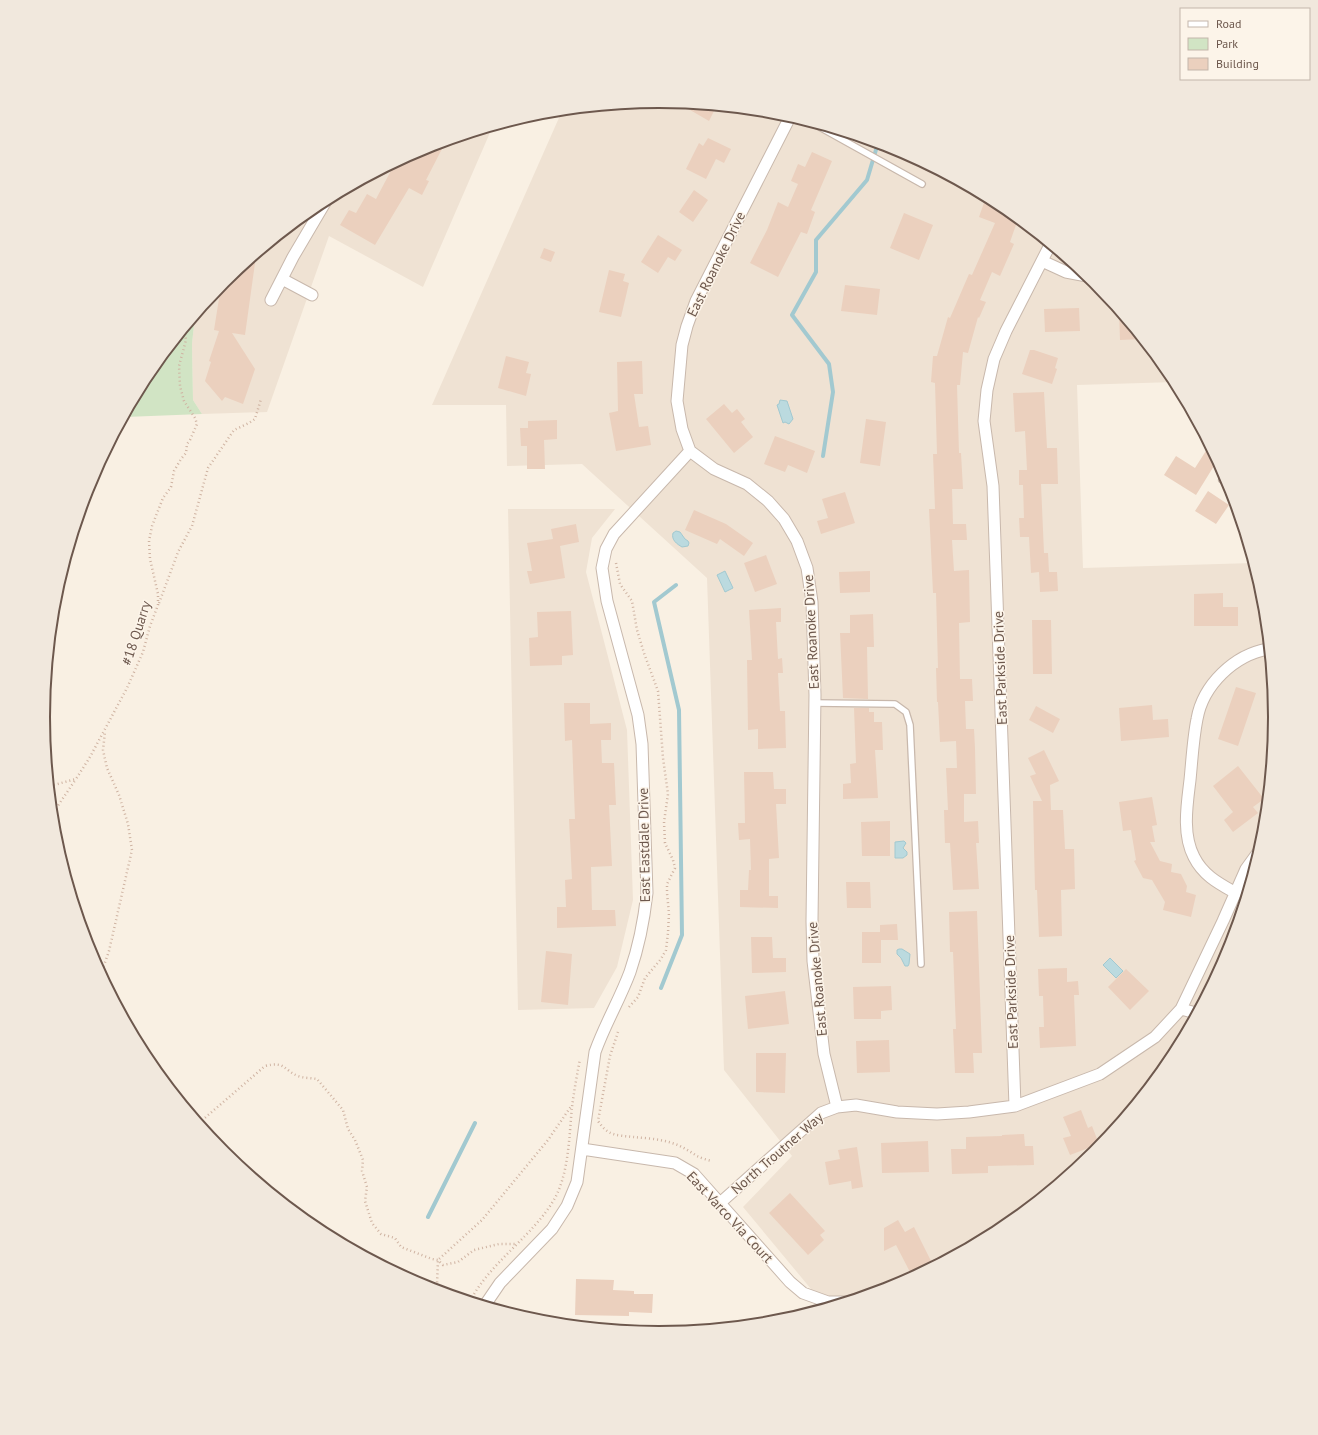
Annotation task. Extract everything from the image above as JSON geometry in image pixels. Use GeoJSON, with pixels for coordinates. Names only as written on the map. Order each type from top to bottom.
{"type":"FeatureCollection","features":[{"type":"Feature","properties":{"kind":"street","name":"East Roanoke Drive"},"geometry":{"type":"LineString","coordinates":[[787,122],[696,301],[687,326],[681,357],[677,401],[682,429],[690,450],[714,469],[746,484],[768,500],[784,519],[797,541],[807,568],[812,602],[815,703],[812,921],[813,961],[824,1054],[837,1107]]}},
{"type":"Feature","properties":{"kind":"street"},"geometry":{"type":"LineString","coordinates":[[271,300],[319,212]]}},
{"type":"Feature","properties":{"kind":"street","name":"East Parkside Drive"},"geometry":{"type":"LineString","coordinates":[[1015,1106],[993,486],[984,421],[987,390],[994,359],[1006,330],[1048,249]]}},
{"type":"Feature","properties":{"kind":"street"},"geometry":{"type":"LineString","coordinates":[[1042,261],[1066,272],[1076,274]]}},
{"type":"Feature","properties":{"kind":"street"},"geometry":{"type":"LineString","coordinates":[[282,279],[312,295]]}},
{"type":"Feature","properties":{"kind":"street","name":"East Eastdale Drive"},"geometry":{"type":"LineString","coordinates":[[487,1302],[500,1283],[552,1229],[567,1206],[577,1182],[595,1054],[601,1034],[630,973],[636,955],[645,913],[647,893],[642,744],[632,687],[607,601],[602,568],[606,549],[614,534],[690,450]]}},
{"type":"Feature","properties":{"kind":"street"},"geometry":{"type":"LineString","coordinates":[[1234,892],[1217,883],[1205,874],[1194,857],[1188,839],[1186,814],[1197,718],[1203,700],[1214,682],[1228,668],[1244,657],[1264,650]]}},
{"type":"Feature","properties":{"kind":"street","name":"North Troutner Way"},"geometry":{"type":"LineString","coordinates":[[720,1203],[821,1113],[837,1107],[856,1105],[897,1112],[937,1114],[969,1112],[1015,1106],[1100,1074],[1155,1037],[1181,1009],[1223,921],[1234,892],[1250,864]]}},
{"type":"Feature","properties":{"kind":"street"},"geometry":{"type":"LineString","coordinates":[[1181,1009],[1192,1012]]}},
{"type":"Feature","properties":{"kind":"street","name":"East Varco Via Court"},"geometry":{"type":"LineString","coordinates":[[582,1148],[675,1163],[694,1174],[790,1282],[803,1293],[830,1302]]}},
{"type":"Feature","properties":{"kind":"lane"},"geometry":{"type":"LineString","coordinates":[[835,135],[922,184]]}},
{"type":"Feature","properties":{"kind":"lane"},"geometry":{"type":"LineString","coordinates":[[815,703],[895,704],[906,712],[910,725],[921,964]]}},
{"type":"Feature","properties":{"kind":"path","name":"#18 Quarry"},"geometry":{"type":"LineString","coordinates":[[57,807],[90,757],[127,688],[143,652],[150,626],[158,605],[158,594],[150,559],[149,541],[152,526],[163,498],[171,487],[174,471],[186,453],[187,444],[197,424],[195,418],[184,401],[180,386],[179,366],[186,340],[185,335]]}},
{"type":"Feature","properties":{"kind":"path"},"geometry":{"type":"LineString","coordinates":[[158,605],[178,552],[192,526],[208,468],[234,430],[249,423],[255,418],[261,399]]}},
{"type":"Feature","properties":{"kind":"path"},"geometry":{"type":"LineString","coordinates":[[103,967],[109,951],[132,850],[128,824],[119,795],[107,768],[103,750],[105,729]]}},
{"type":"Feature","properties":{"kind":"path"},"geometry":{"type":"LineString","coordinates":[[54,785],[76,779]]}},
{"type":"Feature","properties":{"kind":"path"},"geometry":{"type":"LineString","coordinates":[[473,1297],[491,1270],[540,1219],[553,1202],[561,1183],[565,1167],[572,1104],[580,1059]]}},
{"type":"Feature","properties":{"kind":"path"},"geometry":{"type":"LineString","coordinates":[[202,1120],[265,1066],[272,1064],[283,1065],[297,1076],[317,1079],[343,1110],[348,1129],[355,1140],[362,1160],[362,1171],[367,1187],[365,1201],[372,1223],[381,1234],[394,1238],[401,1247],[438,1260],[443,1265],[458,1262],[474,1250],[500,1244],[516,1244]]}},
{"type":"Feature","properties":{"kind":"path"},"geometry":{"type":"LineString","coordinates":[[437,1284],[438,1260],[482,1220],[548,1140],[572,1104]]}},
{"type":"Feature","properties":{"kind":"shaded area"},"geometry":{"type":"Polygon","coordinates":[[[659,108],[699,110],[778,120],[817,129],[855,141],[928,171],[964,190],[1030,234],[1090,287],[1117,316],[1142,347],[1167,382],[1077,385],[1083,568],[1248,563],[1263,638],[1267,678],[1267,757],[1263,797],[1247,875],[1236,913],[1222,951],[1186,1022],[1165,1056],[1117,1119],[1090,1148],[1030,1201],[963,1245],[928,1264],[855,1294],[817,1306],[811,1289],[743,1207],[792,1156],[724,1070],[707,578],[582,464],[507,466],[506,405],[432,405],[559,117],[619,110],[659,108]]]}},
{"type":"Feature","properties":{"kind":"shaded area"},"geometry":{"type":"Polygon","coordinates":[[[490,132],[423,287],[329,236],[267,412],[202,414],[193,400],[192,344],[194,325],[201,316],[228,287],[288,234],[355,190],[390,171],[426,155],[490,132]]]}},
{"type":"Feature","properties":{"kind":"shaded area"},"geometry":{"type":"Polygon","coordinates":[[[508,509],[615,509],[592,538],[586,572],[627,730],[633,900],[617,967],[594,1008],[518,1010],[508,509]]]}},
{"type":"Feature","properties":{"kind":"green space"},"geometry":{"type":"Polygon","coordinates":[[[194,325],[192,344],[193,400],[202,414],[130,417],[153,379],[194,325]]]}},
{"type":"Feature","properties":{"kind":"water"},"geometry":{"type":"Polygon","coordinates":[[[780,400],[787,401],[793,419],[789,424],[785,422],[783,423],[777,405],[779,404],[780,400]]]}},
{"type":"Feature","properties":{"kind":"water"},"geometry":{"type":"Polygon","coordinates":[[[676,531],[680,532],[688,541],[688,546],[682,547],[675,542],[673,533],[676,531]]]}},
{"type":"Feature","properties":{"kind":"water"},"geometry":{"type":"Polygon","coordinates":[[[725,571],[733,588],[725,592],[717,575],[725,571]]]}},
{"type":"Feature","properties":{"kind":"water"},"geometry":{"type":"Polygon","coordinates":[[[904,841],[906,843],[903,848],[907,852],[907,855],[903,858],[895,858],[895,842],[904,841]]]}},
{"type":"Feature","properties":{"kind":"water"},"geometry":{"type":"Polygon","coordinates":[[[902,949],[910,954],[908,966],[905,966],[897,954],[897,950],[902,949]]]}},
{"type":"Feature","properties":{"kind":"water"},"geometry":{"type":"Polygon","coordinates":[[[1110,958],[1123,971],[1116,978],[1103,965],[1110,958]]]}},
{"type":"Feature","properties":{"kind":"building"},"geometry":{"type":"Polygon","coordinates":[[[689,110],[714,112],[709,121],[689,110]]]}},
{"type":"Feature","properties":{"kind":"building"},"geometry":{"type":"Polygon","coordinates":[[[708,138],[731,149],[724,163],[716,159],[706,179],[686,169],[699,143],[703,146],[708,138]]]}},
{"type":"Feature","properties":{"kind":"building"},"geometry":{"type":"Polygon","coordinates":[[[442,149],[426,180],[429,181],[422,195],[409,188],[375,245],[340,225],[349,210],[356,213],[367,194],[376,199],[391,171],[442,149]]]}},
{"type":"Feature","properties":{"kind":"building"},"geometry":{"type":"Polygon","coordinates":[[[812,152],[832,161],[811,210],[815,212],[807,234],[801,232],[778,277],[750,263],[767,230],[778,202],[788,207],[798,184],[791,181],[798,164],[805,167],[812,152]]]}},
{"type":"Feature","properties":{"kind":"building"},"geometry":{"type":"Polygon","coordinates":[[[694,190],[708,200],[693,222],[679,212],[694,190]]]}},
{"type":"Feature","properties":{"kind":"building"},"geometry":{"type":"Polygon","coordinates":[[[984,203],[1016,224],[1010,242],[1014,244],[1000,276],[992,272],[980,300],[986,302],[979,318],[978,317],[968,353],[963,352],[960,385],[957,385],[959,453],[961,453],[963,489],[952,489],[953,524],[966,524],[967,540],[952,540],[954,571],[969,570],[970,622],[959,623],[960,679],[972,679],[973,701],[965,701],[966,729],[974,729],[976,794],[964,794],[964,822],[978,821],[979,843],[976,843],[979,889],[953,890],[950,843],[945,843],[944,810],[948,810],[946,768],[957,768],[956,741],[940,742],[937,702],[936,668],[938,668],[936,593],[933,593],[929,509],[935,509],[933,454],[937,454],[935,383],[931,382],[933,356],[937,356],[948,317],[950,318],[969,274],[972,275],[995,223],[979,217],[984,203]]]}},
{"type":"Feature","properties":{"kind":"building"},"geometry":{"type":"Polygon","coordinates":[[[904,213],[933,225],[919,260],[890,248],[904,213]]]}},
{"type":"Feature","properties":{"kind":"building"},"geometry":{"type":"Polygon","coordinates":[[[658,235],[682,250],[675,261],[668,257],[658,273],[641,262],[658,235]]]}},
{"type":"Feature","properties":{"kind":"building"},"geometry":{"type":"Polygon","coordinates":[[[544,248],[555,252],[551,262],[540,258],[544,248]]]}},
{"type":"Feature","properties":{"kind":"building"},"geometry":{"type":"Polygon","coordinates":[[[255,263],[245,335],[232,333],[255,369],[243,404],[225,397],[222,401],[205,381],[211,362],[209,361],[219,331],[214,330],[219,296],[255,263]]]}},
{"type":"Feature","properties":{"kind":"building"},"geometry":{"type":"Polygon","coordinates":[[[609,270],[625,274],[623,281],[629,283],[621,317],[599,312],[609,270]]]}},
{"type":"Feature","properties":{"kind":"building"},"geometry":{"type":"Polygon","coordinates":[[[845,285],[880,289],[877,315],[841,311],[845,285]]]}},
{"type":"Feature","properties":{"kind":"building"},"geometry":{"type":"Polygon","coordinates":[[[1079,308],[1080,331],[1045,332],[1044,309],[1079,308]]]}},
{"type":"Feature","properties":{"kind":"building"},"geometry":{"type":"Polygon","coordinates":[[[1119,319],[1136,339],[1120,340],[1119,319]]]}},
{"type":"Feature","properties":{"kind":"building"},"geometry":{"type":"Polygon","coordinates":[[[1030,350],[1058,358],[1055,368],[1057,369],[1052,384],[1022,374],[1030,350]]]}},
{"type":"Feature","properties":{"kind":"building"},"geometry":{"type":"Polygon","coordinates":[[[506,356],[529,362],[526,373],[531,374],[526,396],[498,388],[506,356]]]}},
{"type":"Feature","properties":{"kind":"building"},"geometry":{"type":"Polygon","coordinates":[[[642,361],[643,394],[634,394],[639,427],[648,426],[651,445],[616,451],[609,413],[618,411],[617,362],[642,361]]]}},
{"type":"Feature","properties":{"kind":"building"},"geometry":{"type":"Polygon","coordinates":[[[1044,392],[1047,448],[1057,448],[1058,484],[1041,484],[1044,553],[1048,553],[1049,572],[1057,572],[1058,591],[1040,592],[1039,572],[1031,573],[1029,537],[1020,537],[1019,518],[1024,518],[1023,485],[1019,485],[1019,470],[1027,470],[1025,431],[1015,432],[1013,393],[1044,392]]]}},
{"type":"Feature","properties":{"kind":"building"},"geometry":{"type":"Polygon","coordinates":[[[724,404],[732,413],[737,409],[745,419],[741,422],[753,437],[734,453],[706,419],[724,404]]]}},
{"type":"Feature","properties":{"kind":"building"},"geometry":{"type":"Polygon","coordinates":[[[866,419],[886,422],[880,466],[860,463],[866,419]]]}},
{"type":"Feature","properties":{"kind":"building"},"geometry":{"type":"Polygon","coordinates":[[[557,420],[557,439],[544,440],[545,469],[527,469],[527,446],[521,446],[520,428],[528,428],[528,421],[557,420]]]}},
{"type":"Feature","properties":{"kind":"building"},"geometry":{"type":"Polygon","coordinates":[[[775,436],[815,451],[807,473],[788,465],[785,472],[764,464],[775,436]]]}},
{"type":"Feature","properties":{"kind":"building"},"geometry":{"type":"Polygon","coordinates":[[[1206,450],[1214,466],[1196,495],[1164,475],[1176,456],[1195,468],[1206,450]]]}},
{"type":"Feature","properties":{"kind":"building"},"geometry":{"type":"Polygon","coordinates":[[[1208,491],[1229,505],[1216,524],[1195,511],[1208,491]]]}},
{"type":"Feature","properties":{"kind":"building"},"geometry":{"type":"Polygon","coordinates":[[[845,492],[855,523],[821,534],[817,521],[828,518],[822,499],[845,492]]]}},
{"type":"Feature","properties":{"kind":"building"},"geometry":{"type":"Polygon","coordinates":[[[694,510],[726,524],[753,543],[744,556],[720,539],[717,544],[685,530],[694,510]]]}},
{"type":"Feature","properties":{"kind":"building"},"geometry":{"type":"Polygon","coordinates":[[[576,524],[579,542],[560,546],[565,578],[530,584],[527,571],[532,571],[527,543],[553,539],[551,529],[576,524]]]}},
{"type":"Feature","properties":{"kind":"building"},"geometry":{"type":"Polygon","coordinates":[[[766,555],[777,584],[755,592],[744,563],[766,555]]]}},
{"type":"Feature","properties":{"kind":"building"},"geometry":{"type":"Polygon","coordinates":[[[870,571],[870,592],[840,593],[839,572],[870,571]]]}},
{"type":"Feature","properties":{"kind":"building"},"geometry":{"type":"Polygon","coordinates":[[[1223,593],[1223,607],[1238,607],[1238,626],[1194,626],[1194,594],[1223,593]]]}},
{"type":"Feature","properties":{"kind":"building"},"geometry":{"type":"Polygon","coordinates":[[[781,608],[781,622],[776,622],[778,659],[782,658],[783,673],[778,673],[780,711],[785,711],[786,748],[758,749],[758,729],[748,730],[747,660],[752,660],[749,610],[781,608]]]}},
{"type":"Feature","properties":{"kind":"building"},"geometry":{"type":"Polygon","coordinates":[[[571,611],[573,655],[562,656],[562,665],[530,666],[529,638],[538,637],[537,612],[571,611]]]}},
{"type":"Feature","properties":{"kind":"building"},"geometry":{"type":"Polygon","coordinates":[[[873,614],[874,647],[867,647],[868,699],[843,698],[840,633],[850,633],[850,615],[873,614]]]}},
{"type":"Feature","properties":{"kind":"building"},"geometry":{"type":"Polygon","coordinates":[[[1032,620],[1051,620],[1052,674],[1033,674],[1032,620]]]}},
{"type":"Feature","properties":{"kind":"building"},"geometry":{"type":"Polygon","coordinates":[[[1236,687],[1256,693],[1238,746],[1218,739],[1236,687]]]}},
{"type":"Feature","properties":{"kind":"building"},"geometry":{"type":"Polygon","coordinates":[[[564,703],[590,703],[590,724],[611,723],[611,740],[601,740],[602,763],[614,763],[616,805],[609,805],[612,866],[591,867],[592,910],[615,910],[616,926],[557,928],[557,907],[566,907],[565,880],[572,879],[569,819],[575,819],[572,740],[565,741],[564,703]]]}},
{"type":"Feature","properties":{"kind":"building"},"geometry":{"type":"Polygon","coordinates":[[[1152,705],[1153,720],[1168,719],[1169,737],[1121,741],[1119,708],[1152,705]]]}},
{"type":"Feature","properties":{"kind":"building"},"geometry":{"type":"Polygon","coordinates":[[[1036,706],[1060,719],[1053,733],[1029,720],[1036,706]]]}},
{"type":"Feature","properties":{"kind":"building"},"geometry":{"type":"Polygon","coordinates":[[[854,708],[869,708],[869,712],[874,712],[874,722],[882,722],[883,750],[875,750],[878,798],[843,799],[843,784],[851,783],[850,764],[856,763],[854,708]]]}},
{"type":"Feature","properties":{"kind":"building"},"geometry":{"type":"Polygon","coordinates":[[[1044,750],[1059,781],[1050,785],[1051,810],[1063,810],[1065,849],[1074,849],[1075,889],[1061,890],[1062,936],[1039,937],[1037,890],[1035,890],[1033,801],[1042,801],[1030,776],[1036,774],[1028,758],[1044,750]]]}},
{"type":"Feature","properties":{"kind":"building"},"geometry":{"type":"Polygon","coordinates":[[[1238,766],[1263,798],[1262,800],[1253,807],[1258,813],[1233,832],[1224,820],[1233,812],[1213,786],[1238,766]]]}},
{"type":"Feature","properties":{"kind":"building"},"geometry":{"type":"Polygon","coordinates":[[[744,772],[773,772],[774,789],[786,789],[786,804],[776,804],[779,858],[769,859],[769,896],[778,896],[778,908],[740,907],[740,890],[748,890],[749,870],[751,870],[750,839],[739,840],[738,823],[745,823],[744,772]]]}},
{"type":"Feature","properties":{"kind":"building"},"geometry":{"type":"Polygon","coordinates":[[[1152,797],[1157,825],[1152,826],[1155,842],[1150,842],[1160,861],[1172,864],[1171,872],[1181,874],[1187,886],[1186,892],[1196,895],[1191,917],[1163,910],[1165,902],[1152,880],[1143,878],[1134,861],[1136,860],[1131,830],[1123,831],[1119,802],[1152,797]]]}},
{"type":"Feature","properties":{"kind":"building"},"geometry":{"type":"Polygon","coordinates":[[[890,821],[890,856],[862,856],[861,822],[890,821]]]}},
{"type":"Feature","properties":{"kind":"building"},"geometry":{"type":"Polygon","coordinates":[[[846,882],[870,882],[871,908],[847,908],[846,882]]]}},
{"type":"Feature","properties":{"kind":"building"},"geometry":{"type":"Polygon","coordinates":[[[977,911],[982,1053],[973,1053],[974,1073],[955,1073],[953,1029],[956,1029],[953,952],[950,952],[949,912],[977,911]]]}},
{"type":"Feature","properties":{"kind":"building"},"geometry":{"type":"Polygon","coordinates":[[[897,924],[898,940],[881,940],[881,963],[862,963],[862,932],[880,932],[880,925],[897,924]]]}},
{"type":"Feature","properties":{"kind":"building"},"geometry":{"type":"Polygon","coordinates":[[[751,937],[772,937],[773,958],[786,958],[786,972],[752,973],[751,937]]]}},
{"type":"Feature","properties":{"kind":"building"},"geometry":{"type":"Polygon","coordinates":[[[546,951],[572,954],[568,1005],[541,1002],[546,951]]]}},
{"type":"Feature","properties":{"kind":"building"},"geometry":{"type":"Polygon","coordinates":[[[1067,968],[1067,982],[1078,981],[1079,995],[1074,995],[1076,1046],[1040,1048],[1039,1027],[1044,1027],[1043,996],[1039,996],[1038,969],[1067,968]]]}},
{"type":"Feature","properties":{"kind":"building"},"geometry":{"type":"Polygon","coordinates":[[[1126,969],[1149,991],[1130,1010],[1108,987],[1126,969]]]}},
{"type":"Feature","properties":{"kind":"building"},"geometry":{"type":"Polygon","coordinates":[[[891,986],[892,1010],[881,1011],[881,1019],[854,1019],[853,987],[891,986]]]}},
{"type":"Feature","properties":{"kind":"building"},"geometry":{"type":"Polygon","coordinates":[[[785,991],[789,1024],[748,1029],[745,996],[785,991]]]}},
{"type":"Feature","properties":{"kind":"building"},"geometry":{"type":"Polygon","coordinates":[[[889,1040],[890,1072],[857,1073],[856,1041],[889,1040]]]}},
{"type":"Feature","properties":{"kind":"building"},"geometry":{"type":"Polygon","coordinates":[[[756,1053],[786,1053],[785,1093],[756,1092],[756,1053]]]}},
{"type":"Feature","properties":{"kind":"building"},"geometry":{"type":"Polygon","coordinates":[[[1081,1110],[1088,1128],[1092,1126],[1097,1140],[1091,1147],[1070,1155],[1063,1138],[1071,1136],[1063,1117],[1081,1110]]]}},
{"type":"Feature","properties":{"kind":"building"},"geometry":{"type":"Polygon","coordinates":[[[1024,1134],[1025,1146],[1033,1146],[1034,1165],[988,1166],[988,1173],[952,1174],[951,1149],[966,1149],[966,1137],[1024,1134]]]}},
{"type":"Feature","properties":{"kind":"building"},"geometry":{"type":"Polygon","coordinates":[[[928,1141],[929,1172],[882,1173],[881,1143],[928,1141]]]}},
{"type":"Feature","properties":{"kind":"building"},"geometry":{"type":"Polygon","coordinates":[[[857,1147],[863,1187],[852,1189],[851,1181],[829,1185],[825,1162],[840,1159],[838,1150],[857,1147]]]}},
{"type":"Feature","properties":{"kind":"building"},"geometry":{"type":"Polygon","coordinates":[[[790,1193],[825,1231],[820,1235],[824,1240],[808,1255],[769,1213],[790,1193]]]}},
{"type":"Feature","properties":{"kind":"building"},"geometry":{"type":"Polygon","coordinates":[[[898,1220],[905,1232],[914,1227],[931,1261],[910,1272],[896,1245],[884,1251],[884,1228],[898,1220]]]}},
{"type":"Feature","properties":{"kind":"building"},"geometry":{"type":"Polygon","coordinates":[[[576,1279],[614,1280],[613,1290],[634,1291],[634,1294],[653,1294],[652,1313],[629,1312],[629,1316],[575,1315],[576,1279]]]}},
{"type":"Feature","properties":{"kind":"waterway"},"geometry":{"type":"LineString","coordinates":[[823,456],[833,392],[829,364],[792,315],[816,272],[816,240],[867,180],[876,149]]}},
{"type":"Feature","properties":{"kind":"waterway"},"geometry":{"type":"LineString","coordinates":[[661,988],[682,935],[679,710],[654,602],[676,585]]}},
{"type":"Feature","properties":{"kind":"waterway"},"geometry":{"type":"LineString","coordinates":[[428,1217],[475,1123]]}}]}
